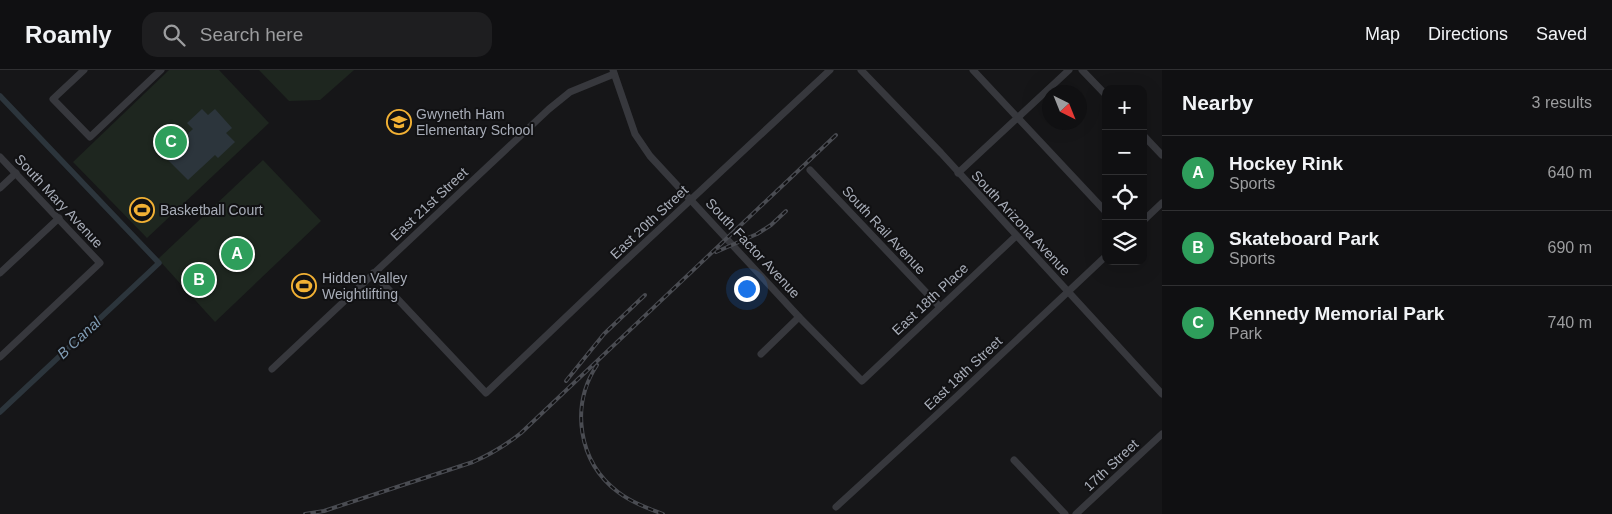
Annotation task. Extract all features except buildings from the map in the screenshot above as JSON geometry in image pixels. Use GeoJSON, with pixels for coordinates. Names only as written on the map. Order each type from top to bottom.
{"type":"FeatureCollection","features":[{"type":"Feature","properties":{"kind":"street"},"geometry":{"type":"LineString","coordinates":[[84,70],[53,99],[90,138],[160,70]]}},
{"type":"Feature","properties":{"kind":"street","name":"East 20th Street"},"geometry":{"type":"LineString","coordinates":[[373,273],[486,393],[830,70]]}},
{"type":"Feature","properties":{"kind":"street","name":"South Arizona Avenue"},"geometry":{"type":"LineString","coordinates":[[860,70],[958,172],[1162,394]]}},
{"type":"Feature","properties":{"kind":"street"},"geometry":{"type":"LineString","coordinates":[[973,70],[1102,208]]}},
{"type":"Feature","properties":{"kind":"street"},"geometry":{"type":"LineString","coordinates":[[958,172],[1069,70]]}},
{"type":"Feature","properties":{"kind":"street"},"geometry":{"type":"LineString","coordinates":[[1082,70],[1102,91]]}},
{"type":"Feature","properties":{"kind":"street","name":"South Factor Avenue"},"geometry":{"type":"LineString","coordinates":[[614,72],[635,134],[650,156],[862,381]]}},
{"type":"Feature","properties":{"kind":"street","name":"East 21st Street"},"geometry":{"type":"LineString","coordinates":[[272,369],[560,100],[570,92],[614,72]]}},
{"type":"Feature","properties":{"kind":"street"},"geometry":{"type":"LineString","coordinates":[[1147,139],[1162,155]]}},
{"type":"Feature","properties":{"kind":"street","name":"South Mary Avenue"},"geometry":{"type":"LineString","coordinates":[[0,156],[100,263],[0,357]]}},
{"type":"Feature","properties":{"kind":"street","name":"South Rail Avenue"},"geometry":{"type":"LineString","coordinates":[[810,170],[940,307]]}},
{"type":"Feature","properties":{"kind":"street"},"geometry":{"type":"LineString","coordinates":[[0,188],[16,173]]}},
{"type":"Feature","properties":{"kind":"street"},"geometry":{"type":"LineString","coordinates":[[1144,220],[1162,203]]}},
{"type":"Feature","properties":{"kind":"street"},"geometry":{"type":"LineString","coordinates":[[0,273],[59,218]]}},
{"type":"Feature","properties":{"kind":"street","name":"East 18th Place"},"geometry":{"type":"LineString","coordinates":[[862,381],[1016,236]]}},
{"type":"Feature","properties":{"kind":"street","name":"East 18th Street"},"geometry":{"type":"LineString","coordinates":[[836,507],[1102,260]]}},
{"type":"Feature","properties":{"kind":"street"},"geometry":{"type":"LineString","coordinates":[[761,354],[800,317]]}},
{"type":"Feature","properties":{"kind":"street","name":"17th Street"},"geometry":{"type":"LineString","coordinates":[[1076,514],[1162,434]]}},
{"type":"Feature","properties":{"kind":"street"},"geometry":{"type":"LineString","coordinates":[[1014,460],[1065,514]]}},
{"type":"Feature","properties":{"kind":"shaded area"},"geometry":{"type":"Polygon","coordinates":[[[169,70],[219,70],[269,123],[147,238],[73,162],[169,70]]]}},
{"type":"Feature","properties":{"kind":"shaded area"},"geometry":{"type":"Polygon","coordinates":[[[259,70],[354,70],[320,100],[289,101],[259,70]]]}},
{"type":"Feature","properties":{"kind":"shaded area"},"geometry":{"type":"Polygon","coordinates":[[[202,109],[208,115],[215,109],[232,128],[226,133],[235,142],[218,158],[215,155],[188,180],[164,156],[193,129],[187,123],[202,109]]]}},
{"type":"Feature","properties":{"kind":"shaded area"},"geometry":{"type":"Polygon","coordinates":[[[263,160],[321,221],[215,322],[158,259],[263,160]]]}},
{"type":"Feature","properties":{"kind":"waterway","name":"B Canal"},"geometry":{"type":"LineString","coordinates":[[0,96],[159,263],[0,412]]}},
{"type":"Feature","properties":{"kind":"railway"},"geometry":{"type":"LineString","coordinates":[[305,514],[324,511],[473,462],[510,441],[521,433],[836,135]]}},
{"type":"Feature","properties":{"kind":"railway"},"geometry":{"type":"LineString","coordinates":[[716,252],[757,234],[771,225],[786,211]]}},
{"type":"Feature","properties":{"kind":"railway"},"geometry":{"type":"LineString","coordinates":[[566,381],[604,334],[645,295]]}},
{"type":"Feature","properties":{"kind":"railway"},"geometry":{"type":"LineString","coordinates":[[597,365],[583,398],[581,415],[582,433],[594,465],[605,480],[623,496],[663,514]]}},
{"type":"Feature","properties":{"kind":"place","name":"Gwyneth Ham Elementary School"},"geometry":{"type":"Point","coordinates":[399,122]}},
{"type":"Feature","properties":{"kind":"place","name":"Kennedy Memorial Park"},"geometry":{"type":"Point","coordinates":[171,142]}},
{"type":"Feature","properties":{"kind":"place","name":"Basketball Court"},"geometry":{"type":"Point","coordinates":[142,210]}},
{"type":"Feature","properties":{"kind":"place","name":"Hockey Rink"},"geometry":{"type":"Point","coordinates":[237,254]}},
{"type":"Feature","properties":{"kind":"place","name":"Skateboard Park"},"geometry":{"type":"Point","coordinates":[199,280]}},
{"type":"Feature","properties":{"kind":"place","name":"Hidden Valley Weightlifting"},"geometry":{"type":"Point","coordinates":[304,286]}}]}
